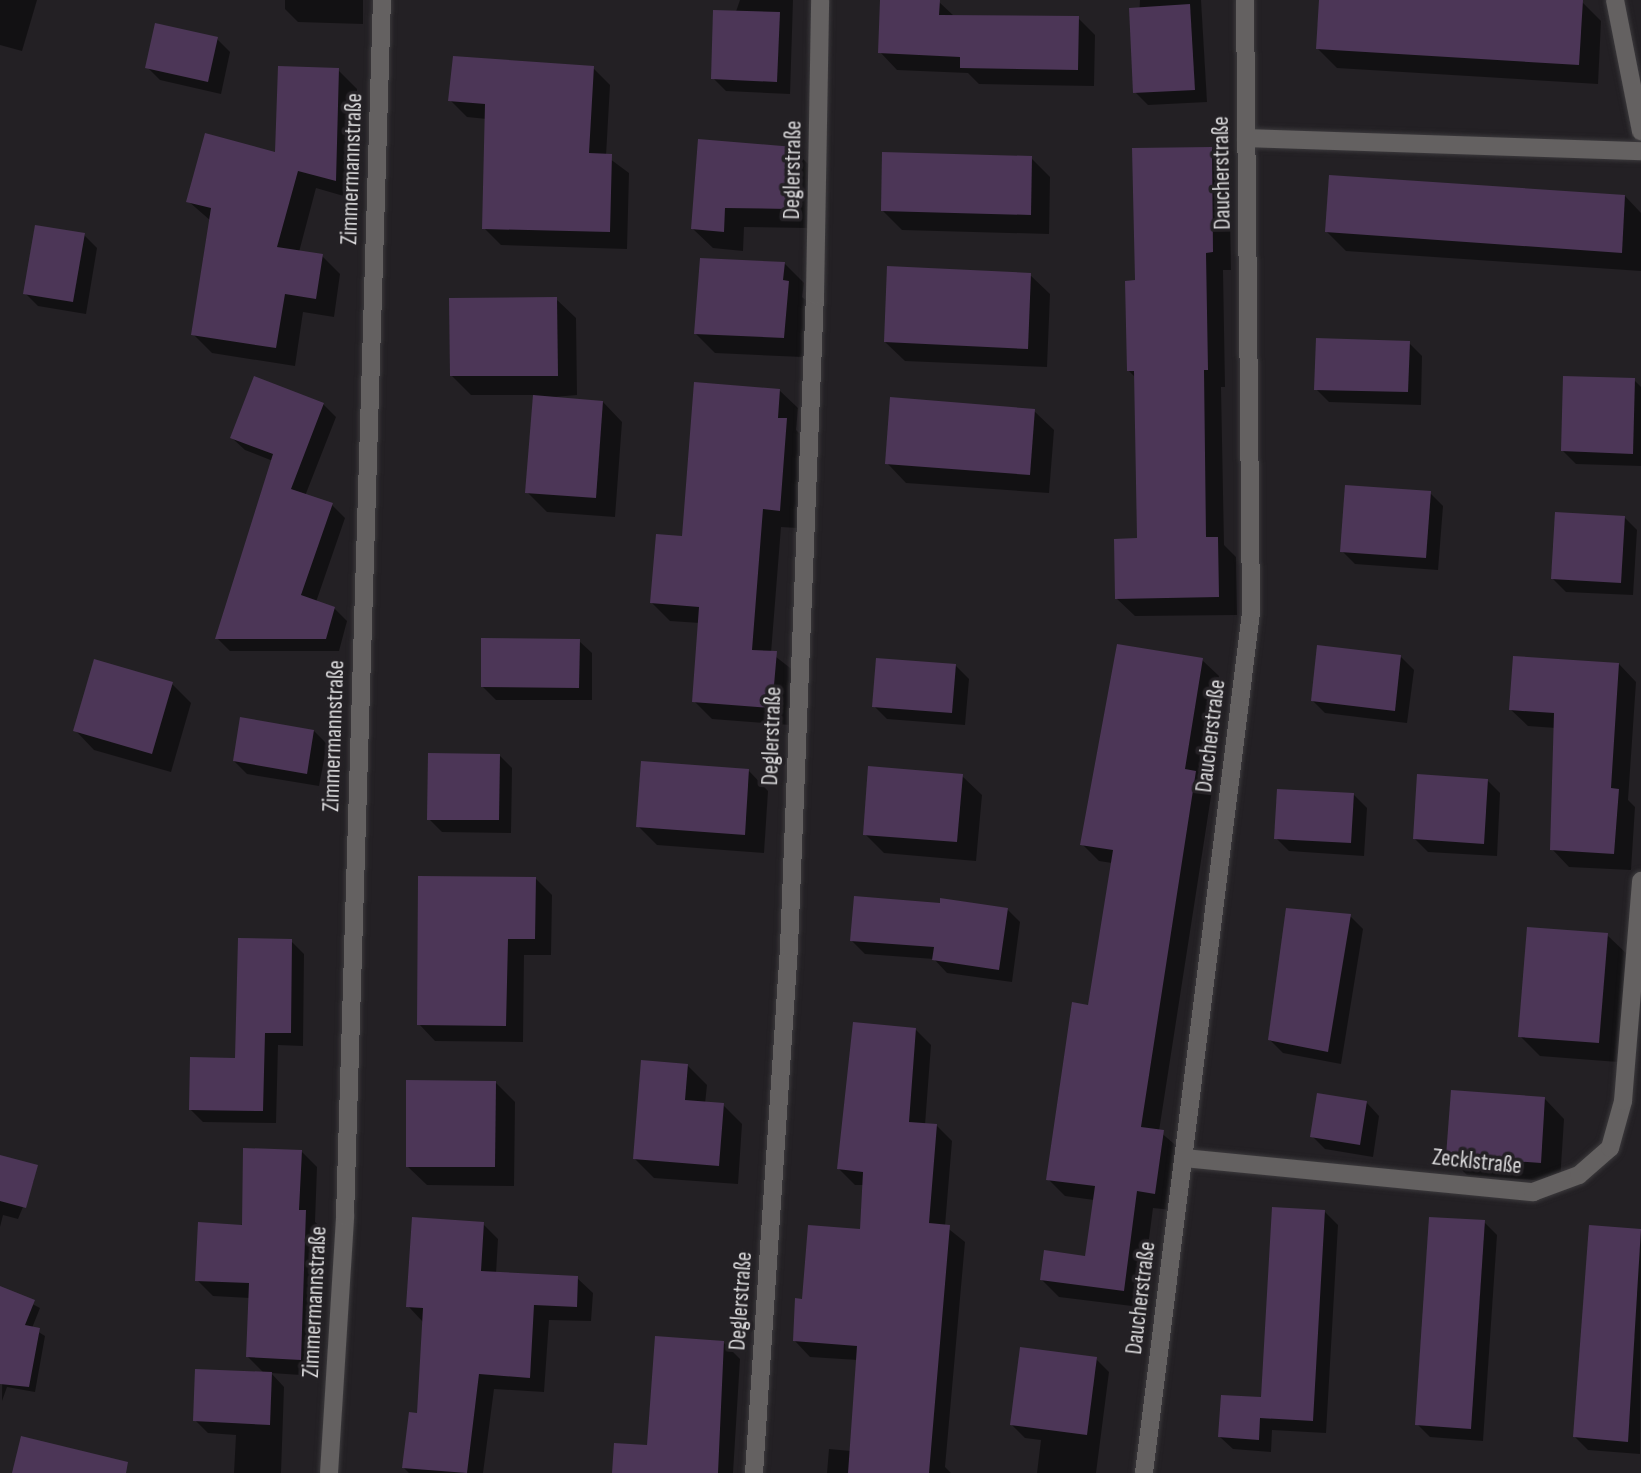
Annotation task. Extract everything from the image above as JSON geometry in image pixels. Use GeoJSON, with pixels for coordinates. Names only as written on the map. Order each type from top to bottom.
{"type":"FeatureCollection","features":[{"type":"Feature","properties":{"kind":"street","name":"Zimmermannstraße"},"geometry":{"type":"LineString","coordinates":[[329,1473],[345,1216],[382,0]]}},
{"type":"Feature","properties":{"kind":"street","name":"Deglerstraße"},"geometry":{"type":"LineString","coordinates":[[754,1473],[789,947],[815,295],[820,0]]}},
{"type":"Feature","properties":{"kind":"street","name":"Daucherstraße"},"geometry":{"type":"LineString","coordinates":[[1144,1473],[1251,613],[1245,0]]}},
{"type":"Feature","properties":{"kind":"street"},"geometry":{"type":"LineString","coordinates":[[1615,0],[1641,131]]}},
{"type":"Feature","properties":{"kind":"street"},"geometry":{"type":"LineString","coordinates":[[1246,138],[1641,151]]}},
{"type":"Feature","properties":{"kind":"street","name":"Zecklstraße"},"geometry":{"type":"LineString","coordinates":[[1184,1158],[1533,1192],[1579,1175],[1610,1148],[1623,1101],[1641,881]]}},
{"type":"Feature","properties":{"kind":"building"},"geometry":{"type":"Polygon","coordinates":[[[880,0],[940,0],[939,15],[1079,16],[1078,70],[960,68],[960,57],[878,53],[880,0]]]}},
{"type":"Feature","properties":{"kind":"building"},"geometry":{"type":"Polygon","coordinates":[[[1319,0],[1583,0],[1579,65],[1316,49],[1319,0]]]}},
{"type":"Feature","properties":{"kind":"building"},"geometry":{"type":"Polygon","coordinates":[[[1190,4],[1195,90],[1133,93],[1129,8],[1190,4]]]}},
{"type":"Feature","properties":{"kind":"building"},"geometry":{"type":"Polygon","coordinates":[[[713,10],[780,12],[777,82],[711,79],[713,10]]]}},
{"type":"Feature","properties":{"kind":"building"},"geometry":{"type":"Polygon","coordinates":[[[155,23],[218,37],[208,82],[145,68],[155,23]]]}},
{"type":"Feature","properties":{"kind":"building"},"geometry":{"type":"Polygon","coordinates":[[[453,56],[594,66],[589,153],[612,154],[610,232],[482,229],[485,104],[448,101],[453,56]]]}},
{"type":"Feature","properties":{"kind":"building"},"geometry":{"type":"Polygon","coordinates":[[[278,66],[339,68],[336,181],[298,171],[277,247],[323,254],[316,299],[285,294],[276,348],[191,335],[211,208],[186,202],[205,133],[275,152],[278,66]]]}},
{"type":"Feature","properties":{"kind":"building"},"geometry":{"type":"Polygon","coordinates":[[[698,139],[794,147],[789,209],[725,208],[724,232],[691,229],[698,139]]]}},
{"type":"Feature","properties":{"kind":"building"},"geometry":{"type":"Polygon","coordinates":[[[1212,147],[1213,252],[1206,253],[1208,370],[1204,370],[1206,537],[1218,537],[1219,597],[1115,599],[1114,539],[1137,538],[1134,371],[1127,371],[1125,281],[1135,280],[1132,148],[1212,147]]]}},
{"type":"Feature","properties":{"kind":"building"},"geometry":{"type":"Polygon","coordinates":[[[882,152],[1032,156],[1031,215],[881,211],[882,152]]]}},
{"type":"Feature","properties":{"kind":"building"},"geometry":{"type":"Polygon","coordinates":[[[1329,175],[1625,195],[1622,253],[1325,232],[1329,175]]]}},
{"type":"Feature","properties":{"kind":"building"},"geometry":{"type":"Polygon","coordinates":[[[35,225],[85,233],[73,302],[23,294],[35,225]]]}},
{"type":"Feature","properties":{"kind":"building"},"geometry":{"type":"Polygon","coordinates":[[[700,258],[785,262],[783,280],[789,281],[784,338],[694,334],[700,258]]]}},
{"type":"Feature","properties":{"kind":"building"},"geometry":{"type":"Polygon","coordinates":[[[887,266],[1031,273],[1028,349],[884,342],[887,266]]]}},
{"type":"Feature","properties":{"kind":"building"},"geometry":{"type":"Polygon","coordinates":[[[557,297],[558,376],[450,376],[449,298],[557,297]]]}},
{"type":"Feature","properties":{"kind":"building"},"geometry":{"type":"Polygon","coordinates":[[[1316,338],[1410,341],[1408,392],[1314,390],[1316,338]]]}},
{"type":"Feature","properties":{"kind":"building"},"geometry":{"type":"Polygon","coordinates":[[[254,376],[324,403],[291,489],[333,503],[301,595],[335,607],[326,639],[215,639],[273,454],[230,438],[254,376]]]}},
{"type":"Feature","properties":{"kind":"building"},"geometry":{"type":"Polygon","coordinates":[[[1563,376],[1635,378],[1633,454],[1561,451],[1563,376]]]}},
{"type":"Feature","properties":{"kind":"building"},"geometry":{"type":"Polygon","coordinates":[[[694,382],[780,389],[778,418],[787,418],[780,511],[763,509],[752,650],[777,651],[772,708],[692,702],[699,607],[650,603],[656,534],[682,536],[694,382]]]}},
{"type":"Feature","properties":{"kind":"building"},"geometry":{"type":"Polygon","coordinates":[[[533,395],[603,401],[596,498],[525,493],[533,395]]]}},
{"type":"Feature","properties":{"kind":"building"},"geometry":{"type":"Polygon","coordinates":[[[890,397],[1035,409],[1030,475],[885,464],[890,397]]]}},
{"type":"Feature","properties":{"kind":"building"},"geometry":{"type":"Polygon","coordinates":[[[1345,485],[1431,491],[1426,558],[1340,552],[1345,485]]]}},
{"type":"Feature","properties":{"kind":"building"},"geometry":{"type":"Polygon","coordinates":[[[1555,512],[1625,516],[1621,583],[1551,579],[1555,512]]]}},
{"type":"Feature","properties":{"kind":"building"},"geometry":{"type":"Polygon","coordinates":[[[481,638],[580,639],[579,688],[481,687],[481,638]]]}},
{"type":"Feature","properties":{"kind":"building"},"geometry":{"type":"Polygon","coordinates":[[[1117,644],[1203,658],[1185,769],[1196,771],[1141,1127],[1164,1130],[1155,1194],[1137,1191],[1124,1291],[1040,1280],[1044,1250],[1085,1256],[1095,1186],[1046,1180],[1072,1002],[1088,1005],[1113,850],[1080,845],[1117,644]]]}},
{"type":"Feature","properties":{"kind":"building"},"geometry":{"type":"Polygon","coordinates":[[[1317,645],[1401,655],[1395,711],[1311,701],[1317,645]]]}},
{"type":"Feature","properties":{"kind":"building"},"geometry":{"type":"Polygon","coordinates":[[[1513,656],[1619,663],[1611,788],[1619,789],[1614,854],[1550,850],[1554,713],[1509,710],[1513,656]]]}},
{"type":"Feature","properties":{"kind":"building"},"geometry":{"type":"Polygon","coordinates":[[[876,658],[956,664],[952,713],[872,707],[876,658]]]}},
{"type":"Feature","properties":{"kind":"building"},"geometry":{"type":"Polygon","coordinates":[[[94,659],[173,682],[152,754],[73,731],[94,659]]]}},
{"type":"Feature","properties":{"kind":"building"},"geometry":{"type":"Polygon","coordinates":[[[240,717],[314,730],[307,774],[233,761],[240,717]]]}},
{"type":"Feature","properties":{"kind":"building"},"geometry":{"type":"Polygon","coordinates":[[[428,753],[500,754],[499,820],[427,820],[428,753]]]}},
{"type":"Feature","properties":{"kind":"building"},"geometry":{"type":"Polygon","coordinates":[[[641,761],[749,769],[745,835],[636,827],[641,761]]]}},
{"type":"Feature","properties":{"kind":"building"},"geometry":{"type":"Polygon","coordinates":[[[868,766],[963,774],[957,842],[863,835],[868,766]]]}},
{"type":"Feature","properties":{"kind":"building"},"geometry":{"type":"Polygon","coordinates":[[[1417,774],[1488,779],[1484,844],[1413,839],[1417,774]]]}},
{"type":"Feature","properties":{"kind":"building"},"geometry":{"type":"Polygon","coordinates":[[[1277,789],[1354,793],[1351,843],[1274,839],[1277,789]]]}},
{"type":"Feature","properties":{"kind":"building"},"geometry":{"type":"Polygon","coordinates":[[[418,876],[536,877],[535,939],[508,939],[506,1026],[417,1025],[418,876]]]}},
{"type":"Feature","properties":{"kind":"building"},"geometry":{"type":"Polygon","coordinates":[[[854,896],[940,903],[940,898],[1008,908],[999,970],[932,960],[934,947],[850,941],[854,896]]]}},
{"type":"Feature","properties":{"kind":"building"},"geometry":{"type":"Polygon","coordinates":[[[1286,908],[1351,914],[1328,1052],[1268,1040],[1286,908]]]}},
{"type":"Feature","properties":{"kind":"building"},"geometry":{"type":"Polygon","coordinates":[[[1527,927],[1608,933],[1599,1043],[1518,1037],[1527,927]]]}},
{"type":"Feature","properties":{"kind":"building"},"geometry":{"type":"Polygon","coordinates":[[[238,938],[292,939],[291,1033],[265,1033],[263,1111],[189,1110],[190,1057],[235,1058],[238,938]]]}},
{"type":"Feature","properties":{"kind":"building"},"geometry":{"type":"Polygon","coordinates":[[[853,1022],[916,1028],[909,1122],[937,1124],[929,1223],[950,1225],[929,1473],[848,1473],[857,1346],[793,1341],[795,1298],[802,1299],[808,1225],[860,1229],[863,1172],[837,1169],[853,1022]]]}},
{"type":"Feature","properties":{"kind":"building"},"geometry":{"type":"Polygon","coordinates":[[[641,1060],[688,1064],[685,1100],[724,1103],[719,1166],[633,1159],[641,1060]]]}},
{"type":"Feature","properties":{"kind":"building"},"geometry":{"type":"Polygon","coordinates":[[[406,1080],[496,1081],[495,1167],[406,1167],[406,1080]]]}},
{"type":"Feature","properties":{"kind":"building"},"geometry":{"type":"Polygon","coordinates":[[[1451,1090],[1545,1097],[1541,1163],[1446,1156],[1451,1090]]]}},
{"type":"Feature","properties":{"kind":"building"},"geometry":{"type":"Polygon","coordinates":[[[1317,1093],[1367,1101],[1360,1145],[1310,1137],[1317,1093]]]}},
{"type":"Feature","properties":{"kind":"building"},"geometry":{"type":"Polygon","coordinates":[[[243,1148],[302,1150],[299,1210],[306,1210],[301,1360],[246,1357],[249,1283],[195,1281],[198,1222],[242,1225],[243,1148]]]}},
{"type":"Feature","properties":{"kind":"building"},"geometry":{"type":"Polygon","coordinates":[[[0,1155],[38,1165],[26,1208],[0,1201],[0,1155]]]}},
{"type":"Feature","properties":{"kind":"building"},"geometry":{"type":"Polygon","coordinates":[[[1272,1207],[1325,1210],[1313,1421],[1260,1418],[1259,1440],[1218,1437],[1221,1395],[1261,1397],[1272,1207]]]}},
{"type":"Feature","properties":{"kind":"building"},"geometry":{"type":"Polygon","coordinates":[[[412,1217],[484,1222],[481,1271],[578,1276],[577,1307],[534,1305],[530,1378],[479,1374],[467,1473],[402,1468],[409,1412],[417,1413],[423,1308],[406,1307],[412,1217]]]}},
{"type":"Feature","properties":{"kind":"building"},"geometry":{"type":"Polygon","coordinates":[[[1429,1217],[1485,1220],[1471,1429],[1415,1425],[1429,1217]]]}},
{"type":"Feature","properties":{"kind":"building"},"geometry":{"type":"Polygon","coordinates":[[[1589,1225],[1641,1229],[1628,1442],[1573,1437],[1589,1225]]]}},
{"type":"Feature","properties":{"kind":"building"},"geometry":{"type":"Polygon","coordinates":[[[0,1286],[35,1300],[25,1325],[40,1328],[29,1387],[0,1384],[0,1286]]]}},
{"type":"Feature","properties":{"kind":"building"},"geometry":{"type":"Polygon","coordinates":[[[655,1336],[724,1341],[718,1473],[612,1473],[614,1443],[647,1445],[655,1336]]]}},
{"type":"Feature","properties":{"kind":"building"},"geometry":{"type":"Polygon","coordinates":[[[1020,1347],[1097,1357],[1087,1435],[1010,1425],[1020,1347]]]}},
{"type":"Feature","properties":{"kind":"building"},"geometry":{"type":"Polygon","coordinates":[[[195,1369],[272,1372],[270,1425],[193,1421],[195,1369]]]}},
{"type":"Feature","properties":{"kind":"building"},"geometry":{"type":"Polygon","coordinates":[[[21,1436],[128,1462],[126,1473],[12,1473],[21,1436]]]}}]}
